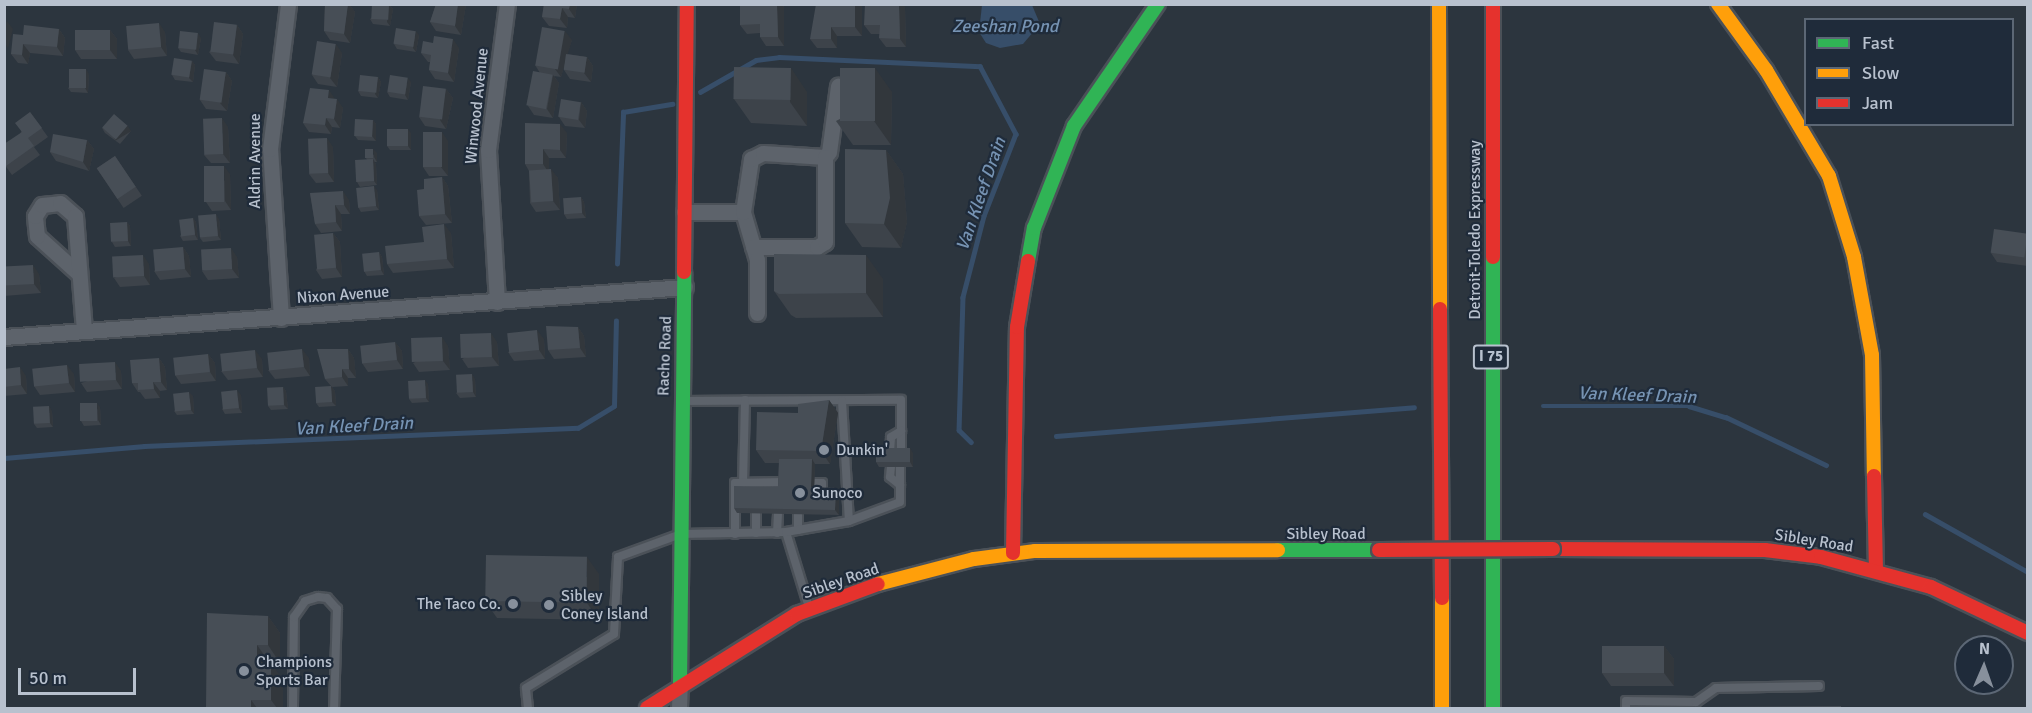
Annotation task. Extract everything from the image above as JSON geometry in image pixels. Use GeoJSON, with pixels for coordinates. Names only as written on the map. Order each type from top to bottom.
{"type":"FeatureCollection","features":[{"type":"Feature","properties":{"kind":"main road","name":"Racho Road"},"geometry":{"type":"LineString","coordinates":[[680,685],[687,4]]}},
{"type":"Feature","properties":{"kind":"main road"},"geometry":{"type":"LineString","coordinates":[[1014,553],[1017,327],[1034,228],[1074,126],[1158,4]]}},
{"type":"Feature","properties":{"kind":"main road","name":"Detroit-Toledo Expressway"},"geometry":{"type":"LineString","coordinates":[[1439,4],[1442,708]]}},
{"type":"Feature","properties":{"kind":"main road","name":"Detroit-Toledo Expressway"},"geometry":{"type":"LineString","coordinates":[[1493,4],[1493,708]]}},
{"type":"Feature","properties":{"kind":"main road"},"geometry":{"type":"LineString","coordinates":[[1718,4],[1766,70],[1829,176],[1854,257],[1872,355],[1876,569]]}},
{"type":"Feature","properties":{"kind":"main road","name":"Sibley Road"},"geometry":{"type":"LineString","coordinates":[[647,708],[680,685],[810,608],[915,574],[1014,553],[1553,549],[1765,550],[1876,569],[1931,587],[2028,633]]}},
{"type":"Feature","properties":{"kind":"main road"},"geometry":{"type":"LineString","coordinates":[[1492,613],[1509,694]]}},
{"type":"Feature","properties":{"kind":"street","name":"Aldrin Avenue"},"geometry":{"type":"LineString","coordinates":[[281,318],[270,149],[288,4]]}},
{"type":"Feature","properties":{"kind":"street","name":"Winwood Avenue"},"geometry":{"type":"LineString","coordinates":[[497,302],[488,150],[507,4]]}},
{"type":"Feature","properties":{"kind":"street"},"geometry":{"type":"LineString","coordinates":[[753,247],[817,247],[825,242],[825,157],[832,146],[838,86]]}},
{"type":"Feature","properties":{"kind":"street"},"geometry":{"type":"LineString","coordinates":[[757,313],[753,247],[743,212],[751,159],[763,153],[825,157]]}},
{"type":"Feature","properties":{"kind":"street"},"geometry":{"type":"LineString","coordinates":[[684,212],[743,212]]}},
{"type":"Feature","properties":{"kind":"street"},"geometry":{"type":"LineString","coordinates":[[78,273],[84,331]]}},
{"type":"Feature","properties":{"kind":"street","name":"Nixon Avenue"},"geometry":{"type":"LineString","coordinates":[[4,337],[685,287]]}},
{"type":"Feature","properties":{"kind":"street","name":"Racho Road"},"geometry":{"type":"LineString","coordinates":[[679,708],[680,685]]}},
{"type":"Feature","properties":{"kind":"lane"},"geometry":{"type":"LineString","coordinates":[[682,400],[901,400],[901,453]]}},
{"type":"Feature","properties":{"kind":"lane"},"geometry":{"type":"LineString","coordinates":[[743,483],[745,400]]}},
{"type":"Feature","properties":{"kind":"lane"},"geometry":{"type":"LineString","coordinates":[[842,401],[849,521]]}},
{"type":"Feature","properties":{"kind":"lane"},"geometry":{"type":"LineString","coordinates":[[890,452],[891,437],[901,431]]}},
{"type":"Feature","properties":{"kind":"lane"},"geometry":{"type":"LineString","coordinates":[[891,467],[890,477],[900,484]]}},
{"type":"Feature","properties":{"kind":"lane"},"geometry":{"type":"LineString","coordinates":[[528,708],[526,688],[614,634],[618,557],[681,534],[782,532],[849,521],[900,502],[900,467]]}},
{"type":"Feature","properties":{"kind":"lane"},"geometry":{"type":"LineString","coordinates":[[735,534],[735,483],[757,487],[779,485]]}},
{"type":"Feature","properties":{"kind":"lane"},"geometry":{"type":"LineString","coordinates":[[814,483],[822,483],[822,492]]}},
{"type":"Feature","properties":{"kind":"lane"},"geometry":{"type":"LineString","coordinates":[[756,513],[756,533]]}},
{"type":"Feature","properties":{"kind":"lane"},"geometry":{"type":"LineString","coordinates":[[778,513],[782,532],[810,608]]}},
{"type":"Feature","properties":{"kind":"lane"},"geometry":{"type":"LineString","coordinates":[[798,514],[798,530]]}},
{"type":"Feature","properties":{"kind":"lane"},"geometry":{"type":"LineString","coordinates":[[820,526],[821,514]]}},
{"type":"Feature","properties":{"kind":"lane"},"geometry":{"type":"LineString","coordinates":[[294,708],[294,616],[305,601],[327,598],[335,604],[334,708]]}},
{"type":"Feature","properties":{"kind":"lane"},"geometry":{"type":"LineString","coordinates":[[1626,708],[1626,701],[1683,705],[1696,702],[1716,688],[1819,686]]}},
{"type":"Feature","properties":{"kind":"water","name":"Zeeshan Pond"},"geometry":{"type":"Polygon","coordinates":[[[982,5],[1032,5],[1040,24],[1023,44],[1000,48],[986,43],[979,32],[982,5]]]}},
{"type":"Feature","properties":{"kind":"building"},"geometry":{"type":"Polygon","coordinates":[[[325,4],[348,4],[344,34],[324,31],[325,4]]]}},
{"type":"Feature","properties":{"kind":"building"},"geometry":{"type":"Polygon","coordinates":[[[372,4],[389,5],[388,20],[371,19],[372,4]]]}},
{"type":"Feature","properties":{"kind":"building"},"geometry":{"type":"Polygon","coordinates":[[[436,4],[458,4],[455,26],[430,22],[436,4]]]}},
{"type":"Feature","properties":{"kind":"building"},"geometry":{"type":"Polygon","coordinates":[[[544,4],[570,4],[569,9],[562,8],[560,19],[542,17],[544,4]]]}},
{"type":"Feature","properties":{"kind":"building"},"geometry":{"type":"Polygon","coordinates":[[[740,4],[777,4],[778,37],[760,37],[760,24],[740,25],[740,4]]]}},
{"type":"Feature","properties":{"kind":"building"},"geometry":{"type":"Polygon","coordinates":[[[816,4],[855,4],[855,27],[831,27],[831,39],[810,39],[816,4]]]}},
{"type":"Feature","properties":{"kind":"building"},"geometry":{"type":"Polygon","coordinates":[[[865,4],[899,4],[900,39],[879,38],[880,25],[864,25],[865,4]]]}},
{"type":"Feature","properties":{"kind":"building"},"geometry":{"type":"Polygon","coordinates":[[[214,22],[237,25],[233,55],[210,52],[214,22]]]}},
{"type":"Feature","properties":{"kind":"building"},"geometry":{"type":"Polygon","coordinates":[[[159,23],[161,47],[128,50],[126,26],[159,23]]]}},
{"type":"Feature","properties":{"kind":"building"},"geometry":{"type":"Polygon","coordinates":[[[24,25],[59,29],[57,47],[23,44],[22,55],[11,54],[13,34],[23,35],[24,25]]]}},
{"type":"Feature","properties":{"kind":"building"},"geometry":{"type":"Polygon","coordinates":[[[542,27],[565,31],[558,69],[535,65],[542,27]]]}},
{"type":"Feature","properties":{"kind":"building"},"geometry":{"type":"Polygon","coordinates":[[[396,28],[416,31],[413,47],[393,44],[396,28]]]}},
{"type":"Feature","properties":{"kind":"building"},"geometry":{"type":"Polygon","coordinates":[[[75,30],[110,30],[110,50],[75,50],[75,30]]]}},
{"type":"Feature","properties":{"kind":"building"},"geometry":{"type":"Polygon","coordinates":[[[180,31],[198,33],[196,50],[178,48],[180,31]]]}},
{"type":"Feature","properties":{"kind":"building"},"geometry":{"type":"Polygon","coordinates":[[[434,36],[453,39],[448,73],[429,70],[431,55],[421,53],[423,41],[433,43],[434,36]]]}},
{"type":"Feature","properties":{"kind":"building"},"geometry":{"type":"Polygon","coordinates":[[[317,41],[336,44],[330,78],[312,75],[317,41]]]}},
{"type":"Feature","properties":{"kind":"building"},"geometry":{"type":"Polygon","coordinates":[[[566,54],[587,57],[585,73],[564,70],[566,54]]]}},
{"type":"Feature","properties":{"kind":"building"},"geometry":{"type":"Polygon","coordinates":[[[174,58],[192,61],[189,78],[171,75],[174,58]]]}},
{"type":"Feature","properties":{"kind":"building"},"geometry":{"type":"Polygon","coordinates":[[[734,67],[791,68],[790,100],[733,99],[734,67]]]}},
{"type":"Feature","properties":{"kind":"building"},"geometry":{"type":"Polygon","coordinates":[[[840,68],[875,68],[875,121],[840,121],[840,68]]]}},
{"type":"Feature","properties":{"kind":"building"},"geometry":{"type":"Polygon","coordinates":[[[69,69],[86,69],[86,88],[69,88],[69,69]]]}},
{"type":"Feature","properties":{"kind":"building"},"geometry":{"type":"Polygon","coordinates":[[[204,69],[226,72],[221,103],[200,100],[204,69]]]}},
{"type":"Feature","properties":{"kind":"building"},"geometry":{"type":"Polygon","coordinates":[[[533,71],[553,75],[546,109],[526,105],[533,71]]]}},
{"type":"Feature","properties":{"kind":"building"},"geometry":{"type":"Polygon","coordinates":[[[360,75],[378,77],[376,93],[358,91],[360,75]]]}},
{"type":"Feature","properties":{"kind":"building"},"geometry":{"type":"Polygon","coordinates":[[[390,75],[408,78],[405,95],[387,92],[390,75]]]}},
{"type":"Feature","properties":{"kind":"building"},"geometry":{"type":"Polygon","coordinates":[[[423,86],[446,89],[442,120],[419,117],[423,86]]]}},
{"type":"Feature","properties":{"kind":"building"},"geometry":{"type":"Polygon","coordinates":[[[310,88],[329,90],[328,98],[337,99],[334,119],[326,118],[325,125],[303,123],[310,88]]]}},
{"type":"Feature","properties":{"kind":"building"},"geometry":{"type":"Polygon","coordinates":[[[561,99],[581,102],[578,120],[558,117],[561,99]]]}},
{"type":"Feature","properties":{"kind":"building"},"geometry":{"type":"Polygon","coordinates":[[[30,112],[42,128],[28,138],[34,146],[6,166],[4,164],[4,144],[22,132],[15,123],[30,112]]]}},
{"type":"Feature","properties":{"kind":"building"},"geometry":{"type":"Polygon","coordinates":[[[114,114],[128,126],[116,139],[102,128],[114,114]]]}},
{"type":"Feature","properties":{"kind":"building"},"geometry":{"type":"Polygon","coordinates":[[[222,118],[223,154],[204,155],[203,119],[222,118]]]}},
{"type":"Feature","properties":{"kind":"building"},"geometry":{"type":"Polygon","coordinates":[[[355,119],[373,120],[372,137],[354,136],[355,119]]]}},
{"type":"Feature","properties":{"kind":"building"},"geometry":{"type":"Polygon","coordinates":[[[525,123],[560,124],[560,150],[543,149],[543,164],[525,164],[525,123]]]}},
{"type":"Feature","properties":{"kind":"building"},"geometry":{"type":"Polygon","coordinates":[[[387,129],[408,129],[408,146],[387,146],[387,129]]]}},
{"type":"Feature","properties":{"kind":"building"},"geometry":{"type":"Polygon","coordinates":[[[423,132],[442,132],[442,167],[423,167],[423,132]]]}},
{"type":"Feature","properties":{"kind":"building"},"geometry":{"type":"Polygon","coordinates":[[[53,134],[87,140],[83,162],[50,152],[53,134]]]}},
{"type":"Feature","properties":{"kind":"building"},"geometry":{"type":"Polygon","coordinates":[[[327,138],[328,173],[309,174],[308,139],[327,138]]]}},
{"type":"Feature","properties":{"kind":"building"},"geometry":{"type":"Polygon","coordinates":[[[365,149],[373,149],[373,158],[365,158],[365,149]]]}},
{"type":"Feature","properties":{"kind":"building"},"geometry":{"type":"Polygon","coordinates":[[[845,149],[886,150],[890,198],[884,224],[845,223],[845,149]]]}},
{"type":"Feature","properties":{"kind":"building"},"geometry":{"type":"Polygon","coordinates":[[[115,156],[136,187],[117,199],[97,168],[115,156]]]}},
{"type":"Feature","properties":{"kind":"building"},"geometry":{"type":"Polygon","coordinates":[[[373,159],[374,181],[356,182],[355,160],[373,159]]]}},
{"type":"Feature","properties":{"kind":"building"},"geometry":{"type":"Polygon","coordinates":[[[204,166],[224,166],[224,202],[204,202],[204,166]]]}},
{"type":"Feature","properties":{"kind":"building"},"geometry":{"type":"Polygon","coordinates":[[[551,169],[553,201],[531,202],[529,171],[551,169]]]}},
{"type":"Feature","properties":{"kind":"building"},"geometry":{"type":"Polygon","coordinates":[[[442,177],[445,214],[419,216],[417,190],[424,189],[424,179],[442,177]]]}},
{"type":"Feature","properties":{"kind":"building"},"geometry":{"type":"Polygon","coordinates":[[[374,186],[376,206],[358,208],[356,188],[374,186]]]}},
{"type":"Feature","properties":{"kind":"building"},"geometry":{"type":"Polygon","coordinates":[[[343,191],[344,205],[335,205],[336,222],[315,224],[310,193],[343,191]]]}},
{"type":"Feature","properties":{"kind":"building"},"geometry":{"type":"Polygon","coordinates":[[[581,197],[582,213],[564,214],[563,198],[581,197]]]}},
{"type":"Feature","properties":{"kind":"building"},"geometry":{"type":"Polygon","coordinates":[[[216,214],[218,236],[200,237],[198,216],[216,214]]]}},
{"type":"Feature","properties":{"kind":"building"},"geometry":{"type":"Polygon","coordinates":[[[193,218],[195,235],[181,237],[179,220],[193,218]]]}},
{"type":"Feature","properties":{"kind":"building"},"geometry":{"type":"Polygon","coordinates":[[[127,222],[128,241],[111,242],[110,223],[127,222]]]}},
{"type":"Feature","properties":{"kind":"building"},"geometry":{"type":"Polygon","coordinates":[[[444,224],[447,259],[387,264],[385,246],[424,242],[422,227],[444,224]]]}},
{"type":"Feature","properties":{"kind":"building"},"geometry":{"type":"Polygon","coordinates":[[[1994,229],[2028,234],[2024,257],[1991,253],[1994,229]]]}},
{"type":"Feature","properties":{"kind":"building"},"geometry":{"type":"Polygon","coordinates":[[[333,233],[336,268],[317,270],[314,235],[333,233]]]}},
{"type":"Feature","properties":{"kind":"building"},"geometry":{"type":"Polygon","coordinates":[[[183,247],[185,269],[155,272],[153,250],[183,247]]]}},
{"type":"Feature","properties":{"kind":"building"},"geometry":{"type":"Polygon","coordinates":[[[231,248],[232,269],[202,271],[201,250],[231,248]]]}},
{"type":"Feature","properties":{"kind":"building"},"geometry":{"type":"Polygon","coordinates":[[[379,252],[381,270],[364,272],[362,254],[379,252]]]}},
{"type":"Feature","properties":{"kind":"building"},"geometry":{"type":"Polygon","coordinates":[[[774,254],[866,255],[866,293],[779,294],[774,291],[774,254]]]}},
{"type":"Feature","properties":{"kind":"building"},"geometry":{"type":"Polygon","coordinates":[[[143,255],[144,276],[113,278],[112,257],[143,255]]]}},
{"type":"Feature","properties":{"kind":"building"},"geometry":{"type":"Polygon","coordinates":[[[33,265],[34,284],[5,285],[4,267],[33,265]]]}},
{"type":"Feature","properties":{"kind":"building"},"geometry":{"type":"Polygon","coordinates":[[[2028,289],[2028,321],[2027,321],[2028,289]]]}},
{"type":"Feature","properties":{"kind":"building"},"geometry":{"type":"Polygon","coordinates":[[[546,326],[578,327],[580,348],[548,350],[546,326]]]}},
{"type":"Feature","properties":{"kind":"building"},"geometry":{"type":"Polygon","coordinates":[[[537,330],[539,350],[509,353],[507,333],[537,330]]]}},
{"type":"Feature","properties":{"kind":"building"},"geometry":{"type":"Polygon","coordinates":[[[491,333],[492,357],[461,358],[460,334],[491,333]]]}},
{"type":"Feature","properties":{"kind":"building"},"geometry":{"type":"Polygon","coordinates":[[[442,337],[443,361],[412,362],[411,338],[442,337]]]}},
{"type":"Feature","properties":{"kind":"building"},"geometry":{"type":"Polygon","coordinates":[[[395,342],[397,360],[362,364],[360,346],[395,342]]]}},
{"type":"Feature","properties":{"kind":"building"},"geometry":{"type":"Polygon","coordinates":[[[302,349],[304,367],[269,371],[267,353],[302,349]]]}},
{"type":"Feature","properties":{"kind":"building"},"geometry":{"type":"Polygon","coordinates":[[[317,349],[348,349],[349,369],[342,369],[342,377],[325,379],[317,349]]]}},
{"type":"Feature","properties":{"kind":"building"},"geometry":{"type":"Polygon","coordinates":[[[255,350],[257,368],[222,372],[220,354],[255,350]]]}},
{"type":"Feature","properties":{"kind":"building"},"geometry":{"type":"Polygon","coordinates":[[[208,354],[210,372],[175,376],[173,358],[208,354]]]}},
{"type":"Feature","properties":{"kind":"building"},"geometry":{"type":"Polygon","coordinates":[[[159,358],[161,382],[153,382],[154,389],[138,390],[138,383],[132,383],[130,360],[159,358]]]}},
{"type":"Feature","properties":{"kind":"building"},"geometry":{"type":"Polygon","coordinates":[[[115,362],[116,380],[80,382],[79,364],[115,362]]]}},
{"type":"Feature","properties":{"kind":"building"},"geometry":{"type":"Polygon","coordinates":[[[67,365],[69,383],[34,387],[32,369],[67,365]]]}},
{"type":"Feature","properties":{"kind":"building"},"geometry":{"type":"Polygon","coordinates":[[[20,367],[21,385],[4,387],[4,369],[20,367]]]}},
{"type":"Feature","properties":{"kind":"building"},"geometry":{"type":"Polygon","coordinates":[[[472,374],[473,392],[457,393],[456,375],[472,374]]]}},
{"type":"Feature","properties":{"kind":"building"},"geometry":{"type":"Polygon","coordinates":[[[425,380],[426,398],[409,399],[408,381],[425,380]]]}},
{"type":"Feature","properties":{"kind":"building"},"geometry":{"type":"Polygon","coordinates":[[[331,386],[332,402],[316,403],[315,387],[331,386]]]}},
{"type":"Feature","properties":{"kind":"building"},"geometry":{"type":"Polygon","coordinates":[[[283,387],[284,405],[268,406],[267,388],[283,387]]]}},
{"type":"Feature","properties":{"kind":"building"},"geometry":{"type":"Polygon","coordinates":[[[237,390],[239,408],[223,410],[221,392],[237,390]]]}},
{"type":"Feature","properties":{"kind":"building"},"geometry":{"type":"Polygon","coordinates":[[[189,392],[191,410],[175,412],[173,394],[189,392]]]}},
{"type":"Feature","properties":{"kind":"building"},"geometry":{"type":"Polygon","coordinates":[[[829,400],[821,451],[756,450],[757,412],[798,413],[798,404],[829,400]]]}},
{"type":"Feature","properties":{"kind":"building"},"geometry":{"type":"Polygon","coordinates":[[[80,403],[97,403],[97,421],[80,421],[80,403]]]}},
{"type":"Feature","properties":{"kind":"building"},"geometry":{"type":"Polygon","coordinates":[[[49,406],[50,423],[34,424],[33,407],[49,406]]]}},
{"type":"Feature","properties":{"kind":"building"},"geometry":{"type":"Polygon","coordinates":[[[876,448],[910,448],[910,462],[876,462],[876,448]]]}},
{"type":"Feature","properties":{"kind":"building"},"geometry":{"type":"Polygon","coordinates":[[[779,459],[812,459],[811,487],[836,488],[835,510],[734,508],[734,486],[778,487],[779,459]]]}},
{"type":"Feature","properties":{"kind":"building"},"geometry":{"type":"Polygon","coordinates":[[[486,555],[587,557],[586,603],[485,601],[486,555]]]}},
{"type":"Feature","properties":{"kind":"building","name":"Champions Sports Bar"},"geometry":{"type":"Polygon","coordinates":[[[207,613],[268,616],[268,645],[257,645],[257,663],[271,663],[271,700],[251,700],[251,708],[206,708],[207,613]]]}},
{"type":"Feature","properties":{"kind":"building"},"geometry":{"type":"Polygon","coordinates":[[[1602,646],[1664,646],[1664,673],[1602,673],[1602,646]]]}},
{"type":"Feature","properties":{"kind":"building"},"geometry":{"type":"Polygon","coordinates":[[[1841,706],[1841,708],[1703,708],[1703,707],[1841,706]]]}},
{"type":"Feature","properties":{"kind":"waterway","name":"Van Kleef Drain"},"geometry":{"type":"LineString","coordinates":[[700,92],[756,60],[779,57],[980,66],[1016,134],[984,216],[963,297],[959,430],[971,442]]}},
{"type":"Feature","properties":{"kind":"waterway","name":"Van Kleef Drain"},"geometry":{"type":"LineString","coordinates":[[617,264],[623,112],[672,104]]}},
{"type":"Feature","properties":{"kind":"waterway","name":"Van Kleef Drain"},"geometry":{"type":"LineString","coordinates":[[4,458],[144,446],[578,428],[614,406],[616,321]]}},
{"type":"Feature","properties":{"kind":"waterway","name":"Van Kleef Drain"},"geometry":{"type":"LineString","coordinates":[[1543,406],[1689,406],[1726,417],[1826,465]]}},
{"type":"Feature","properties":{"kind":"waterway","name":"Van Kleef Drain"},"geometry":{"type":"LineString","coordinates":[[1056,436],[1414,407]]}},
{"type":"Feature","properties":{"kind":"waterway","name":"Van Kleef Drain"},"geometry":{"type":"LineString","coordinates":[[1925,514],[2028,572]]}},
{"type":"Feature","properties":{"kind":"traffic: fast"},"geometry":{"type":"LineString","coordinates":[[1028,261],[1034,228],[1074,126],[1158,4]]}},
{"type":"Feature","properties":{"kind":"traffic: fast"},"geometry":{"type":"LineString","coordinates":[[1493,257],[1493,708]]}},
{"type":"Feature","properties":{"kind":"traffic: fast"},"geometry":{"type":"LineString","coordinates":[[680,685],[684,272]]}},
{"type":"Feature","properties":{"kind":"traffic: fast"},"geometry":{"type":"LineString","coordinates":[[1278,550],[1379,550]]}},
{"type":"Feature","properties":{"kind":"traffic: slow"},"geometry":{"type":"LineString","coordinates":[[1439,4],[1440,309]]}},
{"type":"Feature","properties":{"kind":"traffic: slow"},"geometry":{"type":"LineString","coordinates":[[1718,4],[1766,70],[1829,176],[1854,257],[1872,355],[1874,476]]}},
{"type":"Feature","properties":{"kind":"traffic: slow"},"geometry":{"type":"LineString","coordinates":[[878,584],[974,559],[1035,551],[1278,550]]}},
{"type":"Feature","properties":{"kind":"traffic: slow"},"geometry":{"type":"LineString","coordinates":[[1442,598],[1442,708]]}},
{"type":"Feature","properties":{"kind":"traffic: jam"},"geometry":{"type":"LineString","coordinates":[[684,272],[687,4]]}},
{"type":"Feature","properties":{"kind":"traffic: jam"},"geometry":{"type":"LineString","coordinates":[[1493,4],[1493,257]]}},
{"type":"Feature","properties":{"kind":"traffic: jam"},"geometry":{"type":"LineString","coordinates":[[1013,553],[1017,327],[1028,261]]}},
{"type":"Feature","properties":{"kind":"traffic: jam"},"geometry":{"type":"LineString","coordinates":[[1440,309],[1442,598]]}},
{"type":"Feature","properties":{"kind":"traffic: jam"},"geometry":{"type":"LineString","coordinates":[[1874,476],[1876,569]]}},
{"type":"Feature","properties":{"kind":"traffic: jam"},"geometry":{"type":"LineString","coordinates":[[1553,549],[1765,550],[1821,557],[1931,587],[2028,633]]}},
{"type":"Feature","properties":{"kind":"traffic: jam"},"geometry":{"type":"LineString","coordinates":[[1379,550],[1553,549]]}},
{"type":"Feature","properties":{"kind":"traffic: jam"},"geometry":{"type":"LineString","coordinates":[[647,708],[797,614],[878,584]]}},
{"type":"Feature","properties":{"kind":"place","name":"Dunkin'"},"geometry":{"type":"Point","coordinates":[824,450]}},
{"type":"Feature","properties":{"kind":"place","name":"Sunoco"},"geometry":{"type":"Point","coordinates":[800,493]}},
{"type":"Feature","properties":{"kind":"place","name":"The Taco Co."},"geometry":{"type":"Point","coordinates":[513,604]}},
{"type":"Feature","properties":{"kind":"place","name":"Sibley Coney Island"},"geometry":{"type":"Point","coordinates":[549,605]}},
{"type":"Feature","properties":{"kind":"place","name":"Champions Sports Bar"},"geometry":{"type":"Point","coordinates":[244,671]}}]}
